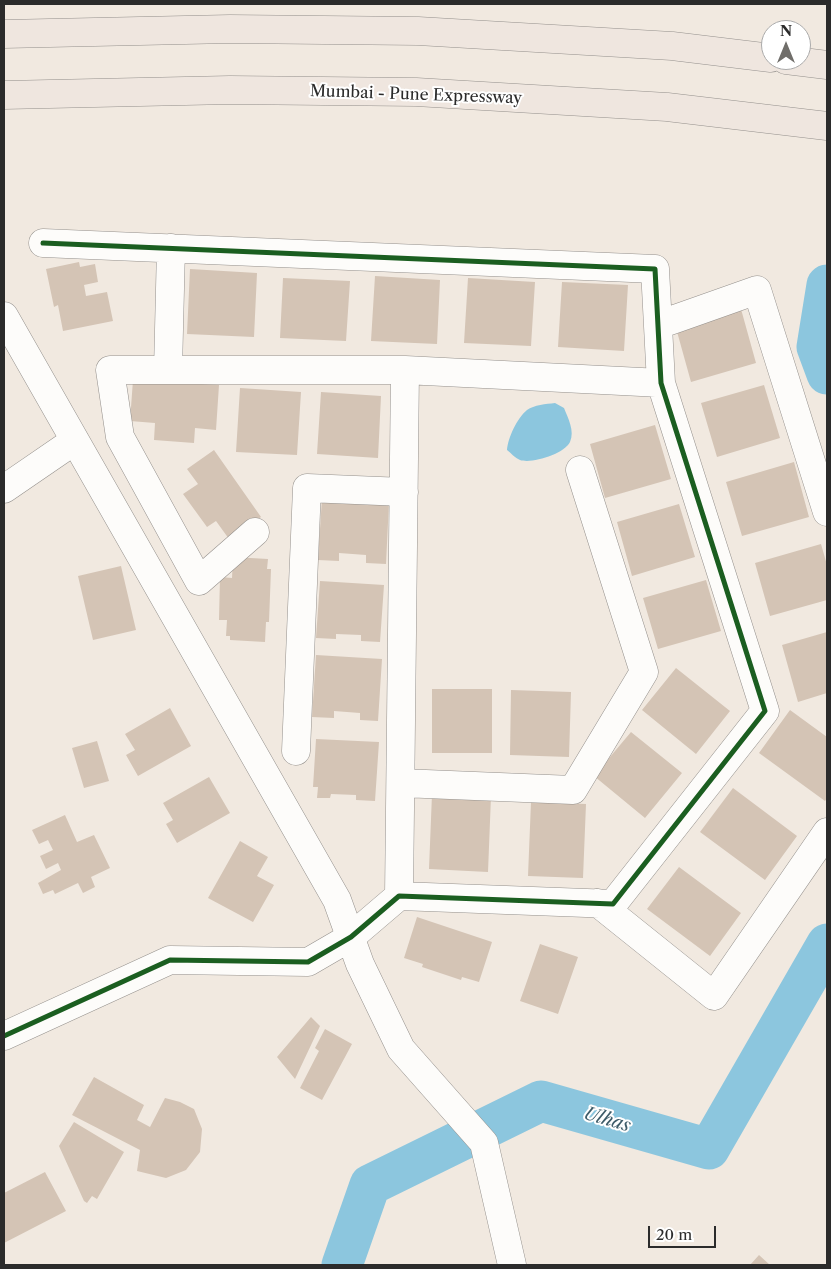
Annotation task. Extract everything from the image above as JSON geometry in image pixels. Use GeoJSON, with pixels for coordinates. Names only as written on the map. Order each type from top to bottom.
{"type":"FeatureCollection","features":[{"type":"Feature","properties":{"kind":"highway"},"geometry":{"type":"LineString","coordinates":[[4,34],[230,29],[418,31],[672,46],[761,57]]}},
{"type":"Feature","properties":{"kind":"highway"},"geometry":{"type":"LineString","coordinates":[[811,63],[827,65]]}},
{"type":"Feature","properties":{"kind":"highway","name":"Mumbai - Pune Expressway"},"geometry":{"type":"LineString","coordinates":[[4,95],[230,90],[416,92],[667,107],[827,126]]}},
{"type":"Feature","properties":{"kind":"street"},"geometry":{"type":"LineString","coordinates":[[4,1036],[170,960],[308,962],[351,937],[399,896],[613,904],[766,712],[661,383],[655,269],[43,243]]}},
{"type":"Feature","properties":{"kind":"street"},"geometry":{"type":"LineString","coordinates":[[168,370],[171,248]]}},
{"type":"Feature","properties":{"kind":"street"},"geometry":{"type":"LineString","coordinates":[[658,325],[757,290],[827,512]]}},
{"type":"Feature","properties":{"kind":"street"},"geometry":{"type":"LineString","coordinates":[[4,316],[338,900],[360,964],[401,1049],[484,1143],[512,1265]]}},
{"type":"Feature","properties":{"kind":"street"},"geometry":{"type":"LineString","coordinates":[[255,532],[199,581],[120,437],[110,370],[405,370],[661,383]]}},
{"type":"Feature","properties":{"kind":"street"},"geometry":{"type":"LineString","coordinates":[[399,896],[405,370]]}},
{"type":"Feature","properties":{"kind":"street"},"geometry":{"type":"LineString","coordinates":[[4,489],[74,441]]}},
{"type":"Feature","properties":{"kind":"street"},"geometry":{"type":"LineString","coordinates":[[401,783],[573,790],[644,672],[580,470]]}},
{"type":"Feature","properties":{"kind":"street"},"geometry":{"type":"LineString","coordinates":[[296,750],[307,488],[404,492]]}},
{"type":"Feature","properties":{"kind":"street"},"geometry":{"type":"LineString","coordinates":[[598,903],[714,996],[827,832]]}},
{"type":"Feature","properties":{"kind":"water"},"geometry":{"type":"Polygon","coordinates":[[[555,403],[564,408],[569,420],[572,433],[570,442],[555,454],[547,457],[532,461],[516,458],[507,450],[511,434],[520,418],[527,410],[533,407],[555,403]]]}},
{"type":"Feature","properties":{"kind":"building"},"geometry":{"type":"Polygon","coordinates":[[[79,262],[80,267],[95,264],[98,282],[84,285],[86,296],[107,292],[113,321],[63,331],[58,305],[54,307],[46,269],[79,262]]]}},
{"type":"Feature","properties":{"kind":"building"},"geometry":{"type":"Polygon","coordinates":[[[190,269],[257,273],[254,337],[187,334],[190,269]]]}},
{"type":"Feature","properties":{"kind":"building"},"geometry":{"type":"Polygon","coordinates":[[[375,276],[440,280],[437,344],[371,341],[375,276]]]}},
{"type":"Feature","properties":{"kind":"building"},"geometry":{"type":"Polygon","coordinates":[[[283,278],[350,281],[346,341],[280,338],[283,278]]]}},
{"type":"Feature","properties":{"kind":"building"},"geometry":{"type":"Polygon","coordinates":[[[468,278],[535,282],[531,346],[464,343],[468,278]]]}},
{"type":"Feature","properties":{"kind":"building"},"geometry":{"type":"Polygon","coordinates":[[[562,282],[628,285],[624,351],[558,347],[562,282]]]}},
{"type":"Feature","properties":{"kind":"building"},"geometry":{"type":"Polygon","coordinates":[[[741,309],[756,363],[691,382],[676,328],[741,309]]]}},
{"type":"Feature","properties":{"kind":"building"},"geometry":{"type":"Polygon","coordinates":[[[133,380],[219,385],[216,430],[195,428],[194,443],[154,440],[155,423],[130,421],[133,380]]]}},
{"type":"Feature","properties":{"kind":"building"},"geometry":{"type":"Polygon","coordinates":[[[764,385],[780,438],[717,457],[701,403],[764,385]]]}},
{"type":"Feature","properties":{"kind":"building"},"geometry":{"type":"Polygon","coordinates":[[[240,388],[301,392],[297,455],[236,452],[240,388]]]}},
{"type":"Feature","properties":{"kind":"building"},"geometry":{"type":"Polygon","coordinates":[[[321,392],[381,396],[378,458],[317,454],[321,392]]]}},
{"type":"Feature","properties":{"kind":"building"},"geometry":{"type":"Polygon","coordinates":[[[655,425],[671,479],[605,498],[590,444],[655,425]]]}},
{"type":"Feature","properties":{"kind":"building"},"geometry":{"type":"Polygon","coordinates":[[[214,450],[261,517],[229,539],[216,521],[207,527],[183,494],[198,484],[187,469],[214,450]]]}},
{"type":"Feature","properties":{"kind":"building"},"geometry":{"type":"Polygon","coordinates":[[[794,462],[809,517],[742,536],[726,482],[794,462]]]}},
{"type":"Feature","properties":{"kind":"building"},"geometry":{"type":"Polygon","coordinates":[[[322,498],[389,502],[386,564],[366,563],[366,555],[339,553],[339,561],[318,560],[322,498]]]}},
{"type":"Feature","properties":{"kind":"building"},"geometry":{"type":"Polygon","coordinates":[[[679,504],[695,557],[632,576],[617,522],[679,504]]]}},
{"type":"Feature","properties":{"kind":"building"},"geometry":{"type":"Polygon","coordinates":[[[821,544],[827,565],[827,600],[770,616],[755,563],[821,544]]]}},
{"type":"Feature","properties":{"kind":"building"},"geometry":{"type":"Polygon","coordinates":[[[233,557],[268,559],[267,569],[271,569],[269,622],[266,622],[265,642],[230,640],[230,636],[226,636],[227,620],[219,620],[220,577],[232,578],[233,557]]]}},
{"type":"Feature","properties":{"kind":"building"},"geometry":{"type":"Polygon","coordinates":[[[121,566],[136,630],[93,640],[78,576],[121,566]]]}},
{"type":"Feature","properties":{"kind":"building"},"geometry":{"type":"Polygon","coordinates":[[[706,580],[721,631],[658,649],[643,598],[706,580]]]}},
{"type":"Feature","properties":{"kind":"building"},"geometry":{"type":"Polygon","coordinates":[[[320,581],[384,585],[380,642],[361,641],[361,635],[336,634],[336,639],[316,638],[320,581]]]}},
{"type":"Feature","properties":{"kind":"building"},"geometry":{"type":"Polygon","coordinates":[[[827,632],[827,693],[798,702],[782,645],[827,632]]]}},
{"type":"Feature","properties":{"kind":"building"},"geometry":{"type":"Polygon","coordinates":[[[316,655],[382,659],[378,721],[360,720],[360,713],[334,711],[334,718],[312,717],[316,655]]]}},
{"type":"Feature","properties":{"kind":"building"},"geometry":{"type":"Polygon","coordinates":[[[676,668],[730,711],[696,754],[642,710],[676,668]]]}},
{"type":"Feature","properties":{"kind":"building"},"geometry":{"type":"Polygon","coordinates":[[[432,689],[492,689],[492,753],[432,753],[432,689]]]}},
{"type":"Feature","properties":{"kind":"building"},"geometry":{"type":"Polygon","coordinates":[[[511,690],[571,692],[569,757],[510,755],[511,690]]]}},
{"type":"Feature","properties":{"kind":"building"},"geometry":{"type":"Polygon","coordinates":[[[170,708],[191,746],[138,776],[126,755],[135,750],[125,734],[170,708]]]}},
{"type":"Feature","properties":{"kind":"building"},"geometry":{"type":"Polygon","coordinates":[[[790,710],[827,737],[827,798],[825,801],[759,753],[790,710]]]}},
{"type":"Feature","properties":{"kind":"building"},"geometry":{"type":"Polygon","coordinates":[[[631,732],[682,773],[645,818],[594,776],[631,732]]]}},
{"type":"Feature","properties":{"kind":"building"},"geometry":{"type":"Polygon","coordinates":[[[316,739],[379,742],[375,801],[356,800],[356,795],[331,794],[330,798],[317,798],[318,787],[313,787],[316,739]]]}},
{"type":"Feature","properties":{"kind":"building"},"geometry":{"type":"Polygon","coordinates":[[[97,741],[109,781],[84,788],[72,748],[97,741]]]}},
{"type":"Feature","properties":{"kind":"building"},"geometry":{"type":"Polygon","coordinates":[[[209,777],[230,813],[177,843],[166,824],[173,820],[163,803],[209,777]]]}},
{"type":"Feature","properties":{"kind":"building"},"geometry":{"type":"Polygon","coordinates":[[[733,788],[797,836],[765,880],[700,832],[733,788]]]}},
{"type":"Feature","properties":{"kind":"building"},"geometry":{"type":"Polygon","coordinates":[[[432,794],[491,796],[488,872],[429,869],[432,794]]]}},
{"type":"Feature","properties":{"kind":"building"},"geometry":{"type":"Polygon","coordinates":[[[531,802],[586,804],[583,878],[528,876],[531,802]]]}},
{"type":"Feature","properties":{"kind":"building"},"geometry":{"type":"Polygon","coordinates":[[[65,815],[77,842],[94,835],[110,868],[91,877],[95,887],[83,893],[78,883],[55,894],[53,890],[43,894],[38,883],[61,870],[58,863],[46,869],[40,856],[53,850],[48,840],[39,844],[32,830],[65,815]]]}},
{"type":"Feature","properties":{"kind":"building"},"geometry":{"type":"Polygon","coordinates":[[[240,841],[268,857],[257,876],[274,885],[253,922],[208,898],[240,841]]]}},
{"type":"Feature","properties":{"kind":"building"},"geometry":{"type":"Polygon","coordinates":[[[679,867],[741,913],[710,956],[647,909],[679,867]]]}},
{"type":"Feature","properties":{"kind":"building"},"geometry":{"type":"Polygon","coordinates":[[[417,917],[492,942],[479,982],[462,977],[461,980],[422,967],[423,964],[404,958],[417,917]]]}},
{"type":"Feature","properties":{"kind":"building"},"geometry":{"type":"Polygon","coordinates":[[[540,944],[578,957],[558,1014],[520,1001],[540,944]]]}},
{"type":"Feature","properties":{"kind":"building"},"geometry":{"type":"Polygon","coordinates":[[[311,1017],[320,1026],[295,1079],[277,1057],[311,1017]]]}},
{"type":"Feature","properties":{"kind":"building"},"geometry":{"type":"Polygon","coordinates":[[[325,1029],[352,1044],[322,1100],[300,1088],[319,1051],[315,1048],[325,1029]]]}},
{"type":"Feature","properties":{"kind":"building"},"geometry":{"type":"Polygon","coordinates":[[[94,1077],[144,1105],[137,1120],[150,1127],[165,1098],[180,1102],[194,1109],[202,1129],[200,1152],[186,1170],[166,1178],[137,1171],[140,1150],[72,1115],[94,1077]]]}},
{"type":"Feature","properties":{"kind":"building"},"geometry":{"type":"Polygon","coordinates":[[[74,1122],[124,1152],[97,1199],[92,1196],[87,1203],[84,1201],[59,1146],[74,1122]]]}},
{"type":"Feature","properties":{"kind":"building"},"geometry":{"type":"Polygon","coordinates":[[[45,1172],[66,1211],[4,1243],[4,1193],[45,1172]]]}},
{"type":"Feature","properties":{"kind":"building"},"geometry":{"type":"Polygon","coordinates":[[[759,1255],[770,1265],[750,1265],[759,1255]]]}},
{"type":"Feature","properties":{"kind":"waterway","name":"Ulhas"},"geometry":{"type":"LineString","coordinates":[[827,285],[817,347],[827,374]]}},
{"type":"Feature","properties":{"kind":"waterway","name":"Ulhas"},"geometry":{"type":"LineString","coordinates":[[342,1265],[370,1185],[541,1101],[709,1149],[827,944]]}},
{"type":"Feature","properties":{"kind":"cycle path"},"geometry":{"type":"LineString","coordinates":[[4,1036],[170,960],[308,962],[351,937],[399,896],[613,904],[765,711],[661,383],[655,269],[43,243]]}}]}
